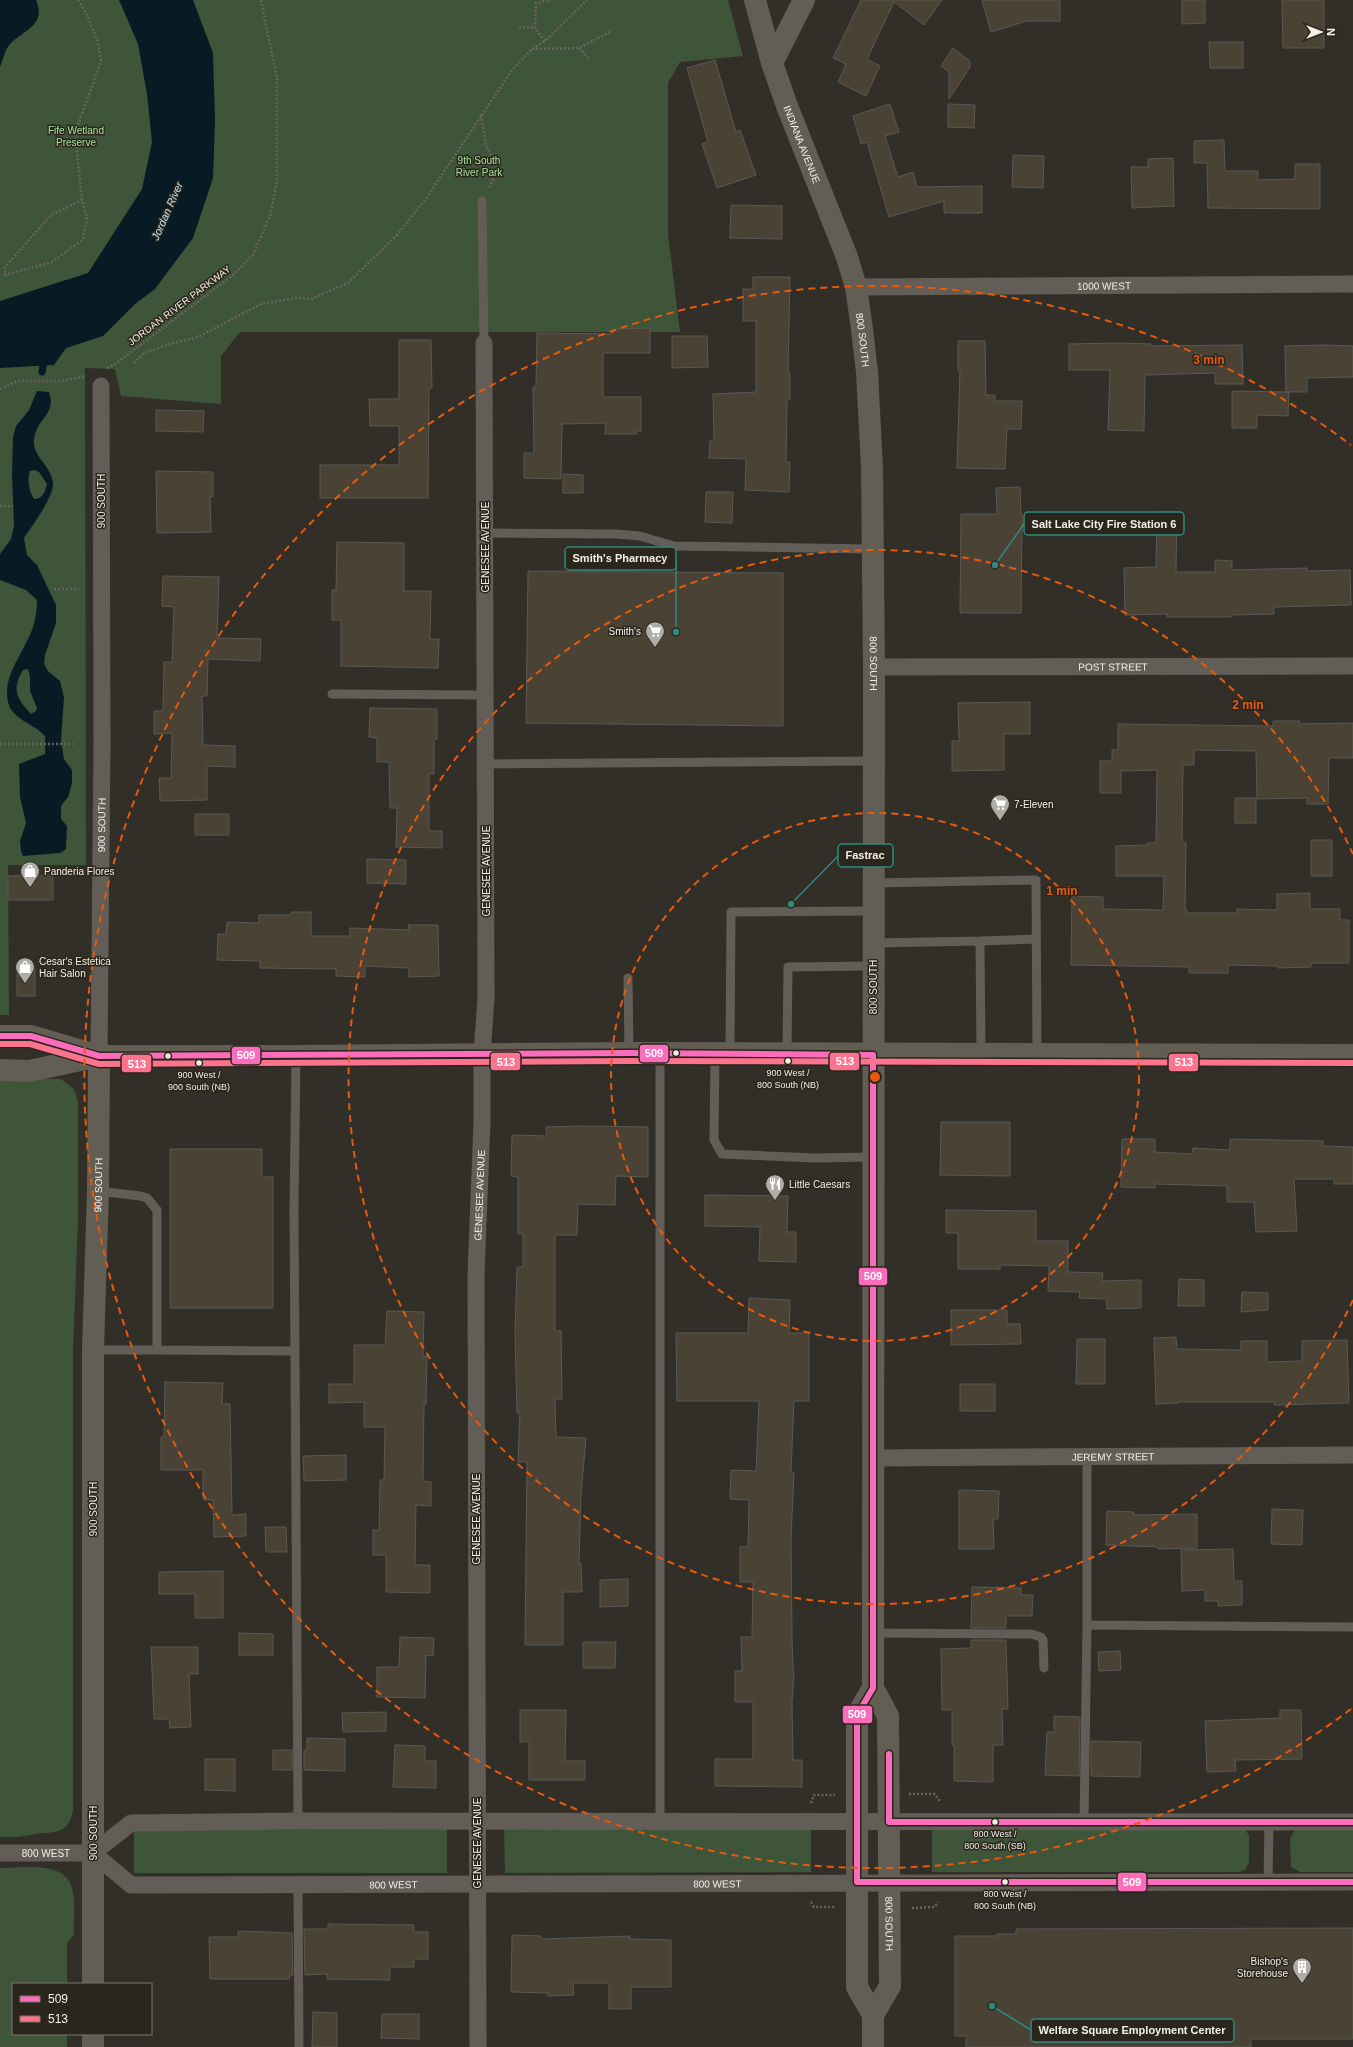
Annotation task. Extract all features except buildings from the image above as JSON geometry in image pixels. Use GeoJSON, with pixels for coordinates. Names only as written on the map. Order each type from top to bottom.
{"type":"FeatureCollection","features":[{"type":"Feature","properties":{"kind":"street","name":"INDIANA AVENUE"},"geometry":{"type":"LineString","coordinates":[[755,0],[772,63],[787,106],[847,257],[856,287]]}},
{"type":"Feature","properties":{"kind":"street"},"geometry":{"type":"LineString","coordinates":[[772,63],[804,0]]}},
{"type":"Feature","properties":{"kind":"street","name":"1000 WEST"},"geometry":{"type":"LineString","coordinates":[[856,287],[1353,284]]}},
{"type":"Feature","properties":{"kind":"street","name":"800 SOUTH"},"geometry":{"type":"LineString","coordinates":[[856,287],[867,372],[872,468],[873,549],[873,1688],[888,1716],[890,1882],[890,1986],[873,2015]]}},
{"type":"Feature","properties":{"kind":"street","name":"GENESEE AVENUE"},"geometry":{"type":"LineString","coordinates":[[478,2047],[476,1274],[482,1122],[482,1054],[486,998],[484,343]]}},
{"type":"Feature","properties":{"kind":"street","name":"900 SOUTH"},"geometry":{"type":"LineString","coordinates":[[93,1983],[93,1350],[98,1191],[100,1056],[102,744],[101,378]]}},
{"type":"Feature","properties":{"kind":"street","name":"POST STREET"},"geometry":{"type":"LineString","coordinates":[[874,668],[1353,666]]}},
{"type":"Feature","properties":{"kind":"street"},"geometry":{"type":"LineString","coordinates":[[0,1036],[31,1036],[100,1056]]}},
{"type":"Feature","properties":{"kind":"street"},"geometry":{"type":"LineString","coordinates":[[0,1070],[29,1071],[100,1056],[629,1053],[1037,1056],[1353,1055]]}},
{"type":"Feature","properties":{"kind":"street","name":"JEREMY STREET"},"geometry":{"type":"LineString","coordinates":[[873,1458],[1353,1455]]}},
{"type":"Feature","properties":{"kind":"street"},"geometry":{"type":"LineString","coordinates":[[873,1688],[857,1715],[856,1987],[873,2015],[873,2047]]}},
{"type":"Feature","properties":{"kind":"street"},"geometry":{"type":"LineString","coordinates":[[92,1853],[131,1823],[298,1821],[660,1821],[857,1823],[1353,1822]]}},
{"type":"Feature","properties":{"kind":"street","name":"800 WEST"},"geometry":{"type":"LineString","coordinates":[[0,1853],[92,1853],[131,1885],[857,1882],[1353,1882]]}},
{"type":"Feature","properties":{"kind":"street"},"geometry":{"type":"LineString","coordinates":[[93,2035],[93,2047]]}},
{"type":"Feature","properties":{"kind":"lane"},"geometry":{"type":"LineString","coordinates":[[482,201],[484,343]]}},
{"type":"Feature","properties":{"kind":"lane"},"geometry":{"type":"LineString","coordinates":[[485,533],[616,534],[640,536],[674,546],[873,549]]}},
{"type":"Feature","properties":{"kind":"lane"},"geometry":{"type":"LineString","coordinates":[[332,694],[485,695]]}},
{"type":"Feature","properties":{"kind":"lane"},"geometry":{"type":"LineString","coordinates":[[486,764],[873,761]]}},
{"type":"Feature","properties":{"kind":"lane"},"geometry":{"type":"LineString","coordinates":[[873,883],[1036,880],[1037,1056]]}},
{"type":"Feature","properties":{"kind":"lane"},"geometry":{"type":"LineString","coordinates":[[873,910],[731,912],[722,1054],[714,1140],[722,1154],[815,1158],[873,1158]]}},
{"type":"Feature","properties":{"kind":"lane"},"geometry":{"type":"LineString","coordinates":[[873,943],[1036,940]]}},
{"type":"Feature","properties":{"kind":"lane"},"geometry":{"type":"LineString","coordinates":[[980,941],[981,1055]]}},
{"type":"Feature","properties":{"kind":"lane"},"geometry":{"type":"LineString","coordinates":[[787,1054],[788,967],[873,966]]}},
{"type":"Feature","properties":{"kind":"lane"},"geometry":{"type":"LineString","coordinates":[[628,978],[629,1053]]}},
{"type":"Feature","properties":{"kind":"lane"},"geometry":{"type":"LineString","coordinates":[[660,1053],[660,1821]]}},
{"type":"Feature","properties":{"kind":"lane"},"geometry":{"type":"LineString","coordinates":[[296,1056],[294,1209],[298,1821]]}},
{"type":"Feature","properties":{"kind":"lane"},"geometry":{"type":"LineString","coordinates":[[98,1191],[147,1198],[157,1210],[157,1350]]}},
{"type":"Feature","properties":{"kind":"lane"},"geometry":{"type":"LineString","coordinates":[[93,1350],[295,1351]]}},
{"type":"Feature","properties":{"kind":"lane"},"geometry":{"type":"LineString","coordinates":[[1084,1822],[1087,1625],[1087,1457]]}},
{"type":"Feature","properties":{"kind":"lane"},"geometry":{"type":"LineString","coordinates":[[1087,1625],[1353,1627]]}},
{"type":"Feature","properties":{"kind":"lane"},"geometry":{"type":"LineString","coordinates":[[873,1633],[1031,1634],[1041,1637],[1043,1640],[1044,1668]]}},
{"type":"Feature","properties":{"kind":"lane"},"geometry":{"type":"LineString","coordinates":[[1268,1882],[1269,1822]]}},
{"type":"Feature","properties":{"kind":"lane"},"geometry":{"type":"LineString","coordinates":[[298,1884],[300,2047]]}},
{"type":"Feature","properties":{"kind":"path"},"geometry":{"type":"LineString","coordinates":[[78,0],[86,13],[97,39],[101,61],[75,133],[82,200],[87,217],[83,240],[52,262],[5,275],[5,267],[51,215],[82,200]]}},
{"type":"Feature","properties":{"kind":"path","name":"JORDAN RIVER PARKWAY"},"geometry":{"type":"LineString","coordinates":[[101,378],[114,365],[226,281],[253,255],[270,216],[277,181],[277,78],[261,0]]}},
{"type":"Feature","properties":{"kind":"path"},"geometry":{"type":"LineString","coordinates":[[545,41],[535,28],[535,1],[551,0]]}},
{"type":"Feature","properties":{"kind":"path"},"geometry":{"type":"LineString","coordinates":[[134,364],[144,353],[173,343],[198,337],[261,304],[296,298],[311,299],[348,283],[398,234],[427,197],[512,70],[532,49],[545,41],[587,0]]}},
{"type":"Feature","properties":{"kind":"path"},"geometry":{"type":"LineString","coordinates":[[519,27],[535,28]]}},
{"type":"Feature","properties":{"kind":"path"},"geometry":{"type":"LineString","coordinates":[[532,49],[579,48],[612,30]]}},
{"type":"Feature","properties":{"kind":"path"},"geometry":{"type":"LineString","coordinates":[[579,48],[589,59]]}},
{"type":"Feature","properties":{"kind":"path"},"geometry":{"type":"LineString","coordinates":[[481,115],[486,145],[498,171],[482,201]]}},
{"type":"Feature","properties":{"kind":"path"},"geometry":{"type":"LineString","coordinates":[[0,388],[18,381],[63,381],[88,375]]}},
{"type":"Feature","properties":{"kind":"path"},"geometry":{"type":"LineString","coordinates":[[0,506],[14,506]]}},
{"type":"Feature","properties":{"kind":"path"},"geometry":{"type":"LineString","coordinates":[[54,589],[79,589]]}},
{"type":"Feature","properties":{"kind":"path"},"geometry":{"type":"LineString","coordinates":[[0,744],[73,744]]}},
{"type":"Feature","properties":{"kind":"path"},"geometry":{"type":"LineString","coordinates":[[905,1794],[934,1794]]}},
{"type":"Feature","properties":{"kind":"path"},"geometry":{"type":"LineString","coordinates":[[814,1795],[839,1795]]}},
{"type":"Feature","properties":{"kind":"path"},"geometry":{"type":"LineString","coordinates":[[814,1907],[832,1907]]}},
{"type":"Feature","properties":{"kind":"path"},"geometry":{"type":"LineString","coordinates":[[914,1908],[934,1907]]}},
{"type":"Feature","properties":{"kind":"green space"},"geometry":{"type":"Polygon","coordinates":[[[0,0],[728,0],[743,56],[680,62],[668,83],[668,234],[680,332],[240,332],[221,356],[221,404],[121,396],[115,369],[85,368],[86,865],[8,865],[9,1015],[0,1015],[0,0]]]}},
{"type":"Feature","properties":{"kind":"green space"},"geometry":{"type":"Polygon","coordinates":[[[0,1078],[61,1079],[74,1089],[78,1101],[78,1218],[73,1353],[73,1810],[68,1824],[60,1831],[4,1837],[0,1837],[0,1078]]]}},
{"type":"Feature","properties":{"kind":"green space"},"geometry":{"type":"Polygon","coordinates":[[[932,1828],[1245,1830],[1249,1835],[1249,1862],[1245,1870],[1239,1872],[932,1872],[932,1828]]]}},
{"type":"Feature","properties":{"kind":"green space"},"geometry":{"type":"Polygon","coordinates":[[[1353,1828],[1353,1872],[1300,1872],[1291,1867],[1290,1838],[1295,1830],[1353,1828]]]}},
{"type":"Feature","properties":{"kind":"green space"},"geometry":{"type":"Polygon","coordinates":[[[447,1829],[447,1873],[134,1873],[134,1830],[447,1829]]]}},
{"type":"Feature","properties":{"kind":"green space"},"geometry":{"type":"Polygon","coordinates":[[[504,1829],[811,1829],[811,1872],[505,1873],[504,1829]]]}},
{"type":"Feature","properties":{"kind":"green space"},"geometry":{"type":"Polygon","coordinates":[[[31,1867],[52,1869],[61,1873],[68,1879],[73,1893],[74,1935],[67,1943],[67,1983],[12,1983],[12,2035],[67,2035],[67,2047],[0,2047],[0,1868],[31,1867]]]}},
{"type":"Feature","properties":{"kind":"water"},"geometry":{"type":"Polygon","coordinates":[[[0,0],[36,0],[39,9],[36,22],[8,46],[0,67],[0,0]]]}},
{"type":"Feature","properties":{"kind":"water","name":"Jordan River"},"geometry":{"type":"Polygon","coordinates":[[[119,0],[193,0],[213,53],[215,120],[213,178],[193,238],[155,289],[135,304],[103,336],[66,348],[54,365],[0,368],[0,301],[88,273],[142,189],[152,142],[147,94],[138,44],[119,0]]]}},
{"type":"Feature","properties":{"kind":"water"},"geometry":{"type":"Polygon","coordinates":[[[37,391],[49,392],[51,399],[49,411],[36,432],[34,445],[39,457],[50,472],[53,484],[52,490],[42,512],[24,538],[27,555],[37,565],[56,605],[56,623],[45,655],[44,664],[48,671],[60,681],[64,697],[61,740],[64,759],[72,770],[72,783],[68,797],[61,806],[61,819],[67,826],[66,849],[60,853],[23,856],[20,841],[26,823],[20,797],[19,764],[45,754],[45,736],[13,712],[7,699],[7,690],[11,673],[32,631],[36,616],[37,600],[26,590],[0,580],[0,554],[11,539],[14,525],[12,475],[13,437],[16,426],[29,410],[37,391]],[[34,470],[30,471],[29,482],[31,493],[34,499],[37,499],[42,496],[47,484],[39,472],[34,470]],[[28,669],[23,670],[19,677],[17,683],[17,694],[22,704],[31,714],[36,711],[37,708],[30,691],[30,676],[28,669]]]}},
{"type":"Feature","properties":{"kind":"waterway"},"geometry":{"type":"LineString","coordinates":[[42,372],[45,356]]}},
{"type":"Feature","properties":{"kind":"transit line","name":"509"},"geometry":{"type":"LineString","coordinates":[[0,1036],[31,1036],[99,1056],[629,1053],[873,1055]]}},
{"type":"Feature","properties":{"kind":"transit line","name":"513"},"geometry":{"type":"LineString","coordinates":[[0,1044],[30,1044],[99,1064],[629,1061],[1353,1063]]}},
{"type":"Feature","properties":{"kind":"transit line","name":"509"},"geometry":{"type":"LineString","coordinates":[[873,1055],[873,1688],[857,1715],[857,1882],[1353,1882]]}},
{"type":"Feature","properties":{"kind":"transit line","name":"509"},"geometry":{"type":"LineString","coordinates":[[889,1754],[889,1822],[1353,1822]]}},
{"type":"Feature","properties":{"kind":"place","name":"Salt Lake City Fire Station 6"},"geometry":{"type":"Point","coordinates":[995,565]}},
{"type":"Feature","properties":{"kind":"place","name":"Smith's Pharmacy"},"geometry":{"type":"Point","coordinates":[676,632]}},
{"type":"Feature","properties":{"kind":"place","name":"Smith's"},"geometry":{"type":"Point","coordinates":[655,648]}},
{"type":"Feature","properties":{"kind":"place","name":"7-Eleven"},"geometry":{"type":"Point","coordinates":[1000,821]}},
{"type":"Feature","properties":{"kind":"place","name":"Panderia Flores"},"geometry":{"type":"Point","coordinates":[30,888]}},
{"type":"Feature","properties":{"kind":"place","name":"Fastrac"},"geometry":{"type":"Point","coordinates":[791,904]}},
{"type":"Feature","properties":{"kind":"place","name":"Cesar's Estetica Hair Salon"},"geometry":{"type":"Point","coordinates":[25,984]}},
{"type":"Feature","properties":{"kind":"place","name":"900 West / 800 South (NB)"},"geometry":{"type":"Point","coordinates":[788,1061]}},
{"type":"Feature","properties":{"kind":"place","name":"900 West / 900 South (NB)"},"geometry":{"type":"Point","coordinates":[199,1063]}},
{"type":"Feature","properties":{"kind":"place","name":"Little Caesars"},"geometry":{"type":"Point","coordinates":[775,1201]}},
{"type":"Feature","properties":{"kind":"place","name":"800 West / 800 South (SB)"},"geometry":{"type":"Point","coordinates":[995,1822]}},
{"type":"Feature","properties":{"kind":"place","name":"800 West / 800 South (NB)"},"geometry":{"type":"Point","coordinates":[1005,1882]}},
{"type":"Feature","properties":{"kind":"place","name":"Bishop's Storehouse"},"geometry":{"type":"Point","coordinates":[1302,1984]}},
{"type":"Feature","properties":{"kind":"place","name":"Welfare Square Employment Center"},"geometry":{"type":"Point","coordinates":[992,2006]}},
{"type":"Feature","properties":{"kind":"park label","name":"Fife Wetland Preserve"},"geometry":{"type":"Point","coordinates":[76,136]}},
{"type":"Feature","properties":{"kind":"park label","name":"9th South River Park"},"geometry":{"type":"Point","coordinates":[479,166]}}]}
